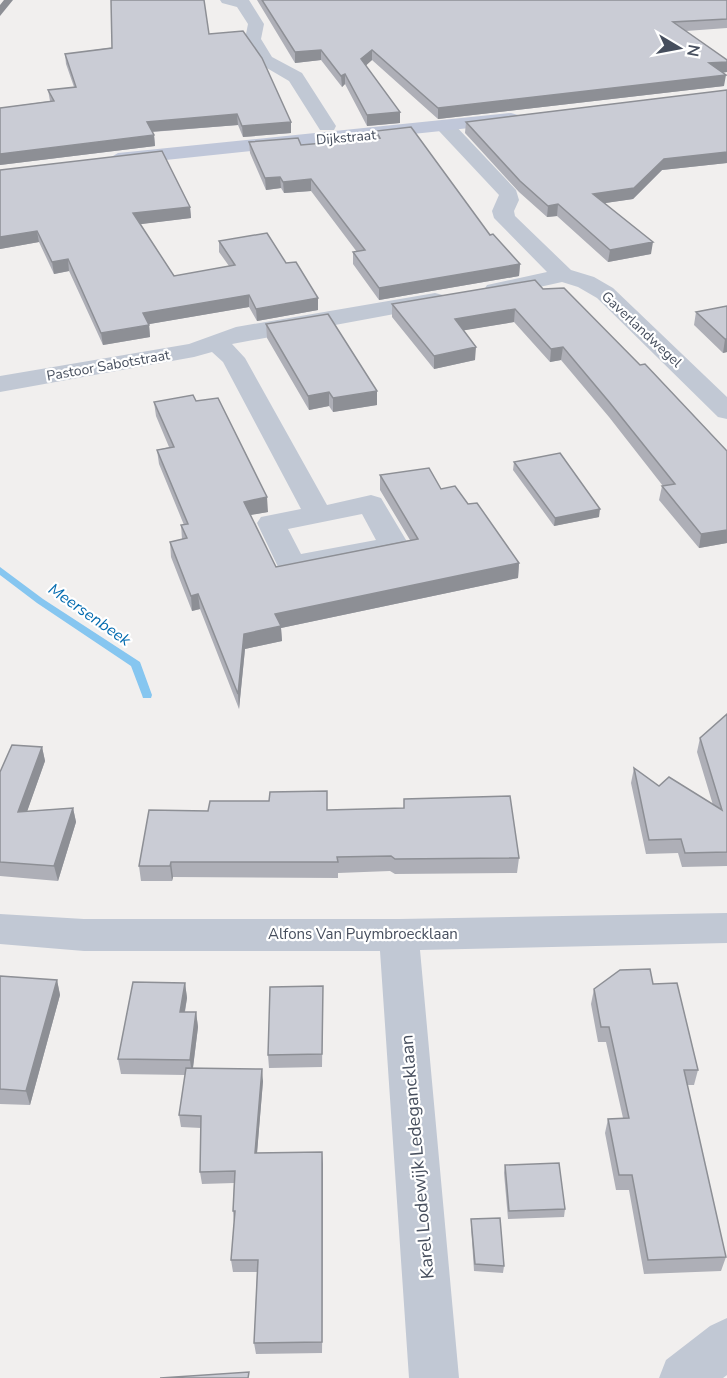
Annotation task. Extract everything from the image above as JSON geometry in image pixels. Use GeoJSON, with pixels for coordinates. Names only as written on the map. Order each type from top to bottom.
{"type":"FeatureCollection","features":[{"type":"Feature","properties":{"kind":"main road","name":"Dijkstraat"},"geometry":{"type":"LineString","coordinates":[[104,160],[528,117]]}},
{"type":"Feature","properties":{"kind":"street"},"geometry":{"type":"LineString","coordinates":[[228,0],[243,3],[256,24],[253,39],[266,60],[296,77],[327,126]]}},
{"type":"Feature","properties":{"kind":"street","name":"Gaverlandwegel"},"geometry":{"type":"LineString","coordinates":[[446,127],[509,194],[509,201],[503,211],[506,218],[563,275],[586,282],[605,293],[727,411]]}},
{"type":"Feature","properties":{"kind":"street","name":"Pastoor Sabotstraat"},"geometry":{"type":"LineString","coordinates":[[0,384],[194,350],[236,334],[466,295],[563,275]]}},
{"type":"Feature","properties":{"kind":"street"},"geometry":{"type":"LineString","coordinates":[[215,342],[233,358],[318,515]]}},
{"type":"Feature","properties":{"kind":"street","name":"Alfons Van Puymbroecklaan"},"geometry":{"type":"LineString","coordinates":[[0,929],[84,935],[399,935],[727,928]]}},
{"type":"Feature","properties":{"kind":"street","name":"Karel Lodewijk Ledegancklaan"},"geometry":{"type":"LineString","coordinates":[[399,935],[434,1378]]}},
{"type":"Feature","properties":{"kind":"street"},"geometry":{"type":"LineString","coordinates":[[684,1378],[727,1343]]}},
{"type":"Feature","properties":{"kind":"building"},"geometry":{"type":"Polygon","coordinates":[[[111,0],[204,0],[209,34],[243,31],[262,58],[291,122],[242,126],[237,114],[147,122],[154,135],[0,154],[0,108],[54,101],[48,90],[76,87],[65,54],[112,48],[111,0]]]}},
{"type":"Feature","properties":{"kind":"building"},"geometry":{"type":"Polygon","coordinates":[[[262,0],[727,0],[727,19],[673,22],[727,60],[727,62],[709,63],[726,75],[438,108],[372,50],[361,59],[400,112],[367,115],[345,74],[341,76],[321,50],[295,52],[262,0]]]}},
{"type":"Feature","properties":{"kind":"building"},"geometry":{"type":"Polygon","coordinates":[[[727,90],[727,152],[664,159],[634,188],[593,194],[653,242],[610,250],[558,204],[548,206],[520,181],[466,122],[727,90]]]}},
{"type":"Feature","properties":{"kind":"building"},"geometry":{"type":"Polygon","coordinates":[[[411,127],[490,235],[493,234],[520,264],[379,288],[353,252],[365,250],[311,179],[283,182],[280,177],[265,178],[249,142],[298,138],[301,145],[380,138],[376,131],[411,127]]]}},
{"type":"Feature","properties":{"kind":"building"},"geometry":{"type":"Polygon","coordinates":[[[162,151],[190,207],[133,213],[174,276],[235,265],[219,241],[267,233],[286,263],[296,262],[318,298],[256,309],[249,295],[143,313],[149,325],[101,333],[68,259],[52,262],[37,231],[0,237],[0,170],[162,151]]]}},
{"type":"Feature","properties":{"kind":"building"},"geometry":{"type":"Polygon","coordinates":[[[535,280],[543,289],[564,288],[640,365],[645,364],[727,451],[727,530],[701,534],[662,486],[675,484],[610,403],[563,347],[551,349],[515,309],[455,319],[476,347],[434,356],[392,304],[535,280]]]}},
{"type":"Feature","properties":{"kind":"building"},"geometry":{"type":"Polygon","coordinates":[[[727,306],[727,339],[725,339],[696,312],[727,306]]]}},
{"type":"Feature","properties":{"kind":"building"},"geometry":{"type":"Polygon","coordinates":[[[328,314],[377,391],[333,398],[329,392],[308,396],[266,324],[328,314]]]}},
{"type":"Feature","properties":{"kind":"building"},"geometry":{"type":"Polygon","coordinates":[[[193,395],[196,401],[218,398],[267,497],[244,502],[276,567],[418,539],[380,475],[429,468],[441,489],[455,486],[468,504],[477,503],[519,563],[275,614],[281,626],[244,634],[238,694],[198,594],[191,596],[170,542],[187,538],[181,525],[188,524],[157,450],[174,447],[154,402],[193,395]]]}},
{"type":"Feature","properties":{"kind":"building"},"geometry":{"type":"Polygon","coordinates":[[[560,453],[600,509],[555,518],[514,462],[560,453]]]}},
{"type":"Feature","properties":{"kind":"building"},"geometry":{"type":"Polygon","coordinates":[[[727,714],[727,852],[685,853],[681,839],[649,840],[634,768],[659,786],[669,777],[722,810],[700,738],[727,714]]]}},
{"type":"Feature","properties":{"kind":"building"},"geometry":{"type":"Polygon","coordinates":[[[12,745],[42,747],[18,812],[73,808],[54,866],[0,862],[0,772],[12,745]]]}},
{"type":"Feature","properties":{"kind":"building"},"geometry":{"type":"Polygon","coordinates":[[[327,791],[327,810],[404,808],[404,799],[510,796],[519,858],[337,857],[338,862],[171,862],[170,866],[139,866],[149,810],[208,811],[210,801],[269,801],[270,792],[327,791]]]}},
{"type":"Feature","properties":{"kind":"building"},"geometry":{"type":"Polygon","coordinates":[[[650,969],[653,984],[677,983],[698,1070],[684,1070],[726,1257],[648,1260],[632,1175],[619,1175],[608,1119],[629,1118],[609,1027],[601,1027],[594,989],[620,970],[650,969]]]}},
{"type":"Feature","properties":{"kind":"building"},"geometry":{"type":"Polygon","coordinates":[[[0,976],[57,980],[26,1091],[0,1089],[0,976]]]}},
{"type":"Feature","properties":{"kind":"building"},"geometry":{"type":"Polygon","coordinates":[[[133,982],[185,983],[180,1012],[196,1012],[190,1060],[118,1059],[133,982]]]}},
{"type":"Feature","properties":{"kind":"building"},"geometry":{"type":"Polygon","coordinates":[[[323,986],[322,1054],[268,1055],[270,987],[323,986]]]}},
{"type":"Feature","properties":{"kind":"building"},"geometry":{"type":"Polygon","coordinates":[[[186,1068],[262,1069],[255,1153],[322,1152],[322,1342],[254,1343],[258,1260],[231,1260],[235,1171],[200,1172],[201,1116],[179,1115],[186,1068]]]}},
{"type":"Feature","properties":{"kind":"building"},"geometry":{"type":"Polygon","coordinates":[[[559,1163],[565,1209],[509,1211],[505,1165],[559,1163]]]}},
{"type":"Feature","properties":{"kind":"building"},"geometry":{"type":"Polygon","coordinates":[[[500,1218],[504,1266],[475,1264],[471,1219],[500,1218]]]}},
{"type":"Feature","properties":{"kind":"building"},"geometry":{"type":"Polygon","coordinates":[[[249,1372],[248,1378],[160,1378],[249,1372]]]}},
{"type":"Feature","properties":{"kind":"waterway","name":"Meersenbeek"},"geometry":{"type":"LineString","coordinates":[[0,570],[40,601],[136,664],[147,695]]}}]}
